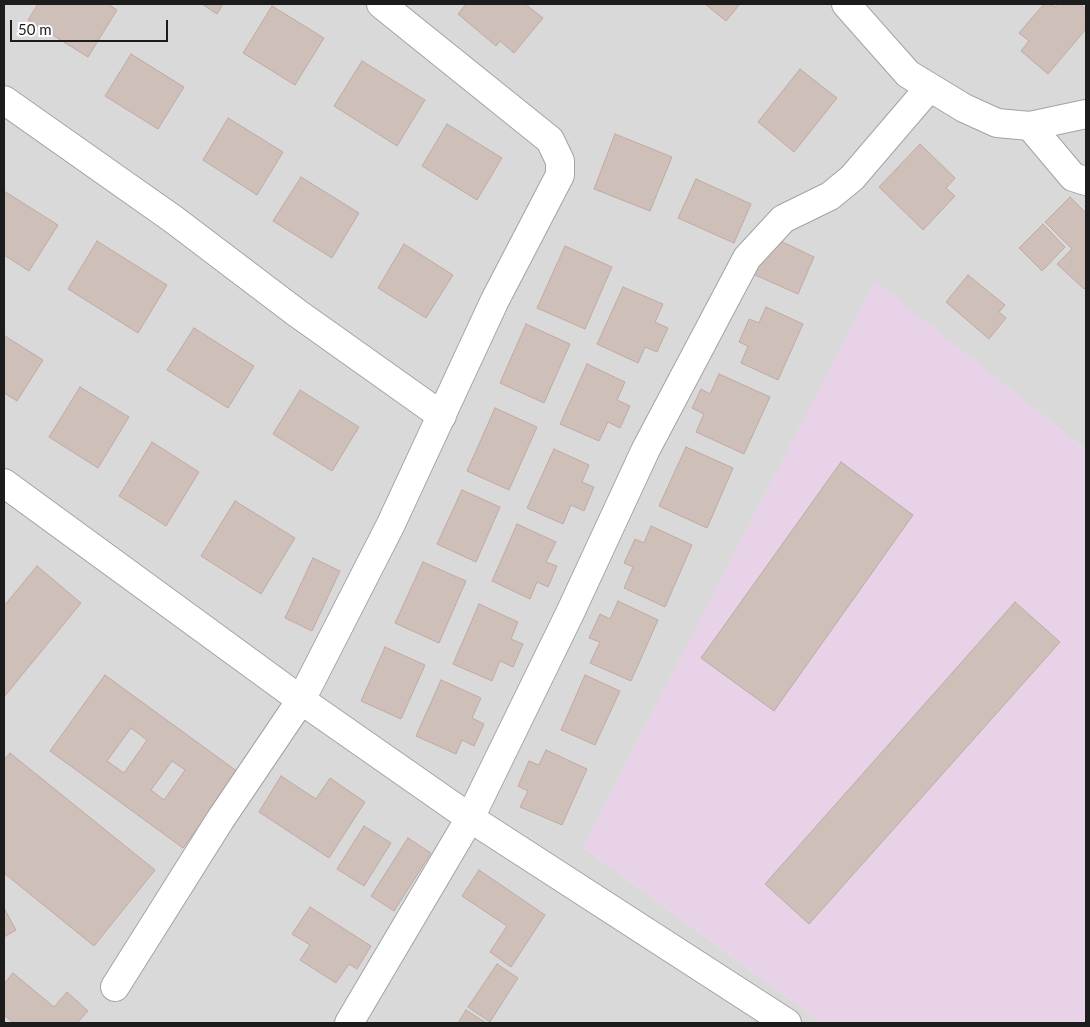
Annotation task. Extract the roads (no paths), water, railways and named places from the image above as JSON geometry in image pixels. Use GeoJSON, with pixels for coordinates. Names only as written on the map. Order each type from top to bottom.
{"type":"FeatureCollection","features":[{"type":"Feature","properties":{"kind":"street"},"geometry":{"type":"LineString","coordinates":[[115,987],[220,820],[301,700],[390,526],[496,300],[560,174],[560,161],[550,140],[381,4]]}},
{"type":"Feature","properties":{"kind":"street"},"geometry":{"type":"LineString","coordinates":[[846,4],[908,74],[964,108],[997,123],[1030,126],[1086,114]]}},
{"type":"Feature","properties":{"kind":"street"},"geometry":{"type":"LineString","coordinates":[[349,1023],[470,818],[570,613],[646,449],[748,258],[783,219],[808,205],[830,196],[852,178],[929,88]]}},
{"type":"Feature","properties":{"kind":"street"},"geometry":{"type":"LineString","coordinates":[[4,100],[174,219],[297,313],[442,416]]}},
{"type":"Feature","properties":{"kind":"street"},"geometry":{"type":"LineString","coordinates":[[1030,126],[1073,177],[1086,181]]}},
{"type":"Feature","properties":{"kind":"street"},"geometry":{"type":"LineString","coordinates":[[4,483],[301,700],[470,818],[787,1023]]}}]}
